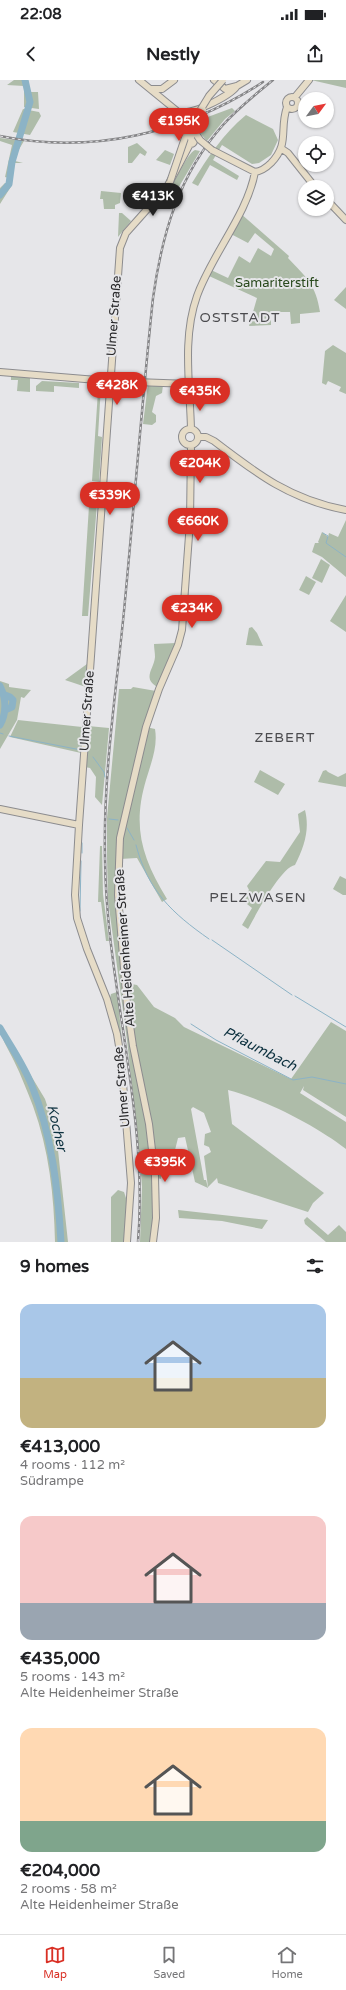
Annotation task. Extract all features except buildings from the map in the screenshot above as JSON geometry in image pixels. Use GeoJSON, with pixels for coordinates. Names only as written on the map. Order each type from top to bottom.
{"type":"FeatureCollection","features":[{"type":"Feature","properties":{"kind":"street"},"geometry":{"type":"LineString","coordinates":[[139,80],[177,111],[186,114],[230,93],[237,86],[247,80]]}},
{"type":"Feature","properties":{"kind":"street"},"geometry":{"type":"LineString","coordinates":[[149,89],[162,89],[174,80]]}},
{"type":"Feature","properties":{"kind":"street"},"geometry":{"type":"LineString","coordinates":[[214,80],[225,89],[237,86]]}},
{"type":"Feature","properties":{"kind":"street"},"geometry":{"type":"LineString","coordinates":[[170,182],[188,129],[199,111],[223,80]]}},
{"type":"Feature","properties":{"kind":"street"},"geometry":{"type":"LineString","coordinates":[[192,142],[212,150],[253,172],[267,167],[282,149],[283,122],[288,107],[286,100],[291,96],[295,97],[309,80]]}},
{"type":"Feature","properties":{"kind":"street"},"geometry":{"type":"LineString","coordinates":[[288,107],[291,109],[297,106],[298,102],[295,97]]}},
{"type":"Feature","properties":{"kind":"street"},"geometry":{"type":"LineString","coordinates":[[205,103],[196,134],[198,139],[212,150]]}},
{"type":"Feature","properties":{"kind":"street"},"geometry":{"type":"LineString","coordinates":[[170,182],[192,142],[192,128],[199,111]]}},
{"type":"Feature","properties":{"kind":"street"},"geometry":{"type":"LineString","coordinates":[[282,149],[288,153],[309,180]]}},
{"type":"Feature","properties":{"kind":"street"},"geometry":{"type":"LineString","coordinates":[[198,437],[196,432],[192,429],[188,350],[191,314],[206,276],[249,195],[253,172]]}},
{"type":"Feature","properties":{"kind":"street","name":"Ulmer Straße"},"geometry":{"type":"LineString","coordinates":[[127,1242],[131,1183],[121,1058],[117,1034],[107,999],[77,918],[75,896],[109,381],[119,255],[121,243],[126,233],[158,198],[170,182]]}},
{"type":"Feature","properties":{"kind":"street"},"geometry":{"type":"LineString","coordinates":[[334,207],[346,220]]}},
{"type":"Feature","properties":{"kind":"street"},"geometry":{"type":"LineString","coordinates":[[0,372],[109,381],[190,384]]}},
{"type":"Feature","properties":{"kind":"street"},"geometry":{"type":"LineString","coordinates":[[192,429],[184,430],[181,437],[184,443],[191,445],[196,442],[198,437]]}},
{"type":"Feature","properties":{"kind":"street"},"geometry":{"type":"LineString","coordinates":[[198,437],[206,437],[214,441],[265,480],[284,490],[327,506],[346,510]]}},
{"type":"Feature","properties":{"kind":"street","name":"Alte Heidenheimer Straße"},"geometry":{"type":"LineString","coordinates":[[153,1242],[156,1218],[156,1176],[149,1124],[133,1046],[128,1005],[118,895],[119,858],[120,838],[146,727],[159,689],[178,645],[182,630],[190,522],[191,445]]}},
{"type":"Feature","properties":{"kind":"street"},"geometry":{"type":"LineString","coordinates":[[0,809],[79,825]]}},
{"type":"Feature","properties":{"kind":"green space"},"geometry":{"type":"Polygon","coordinates":[[[14,80],[28,80],[30,92],[38,92],[39,109],[24,107],[24,86],[7,85],[14,80]]]}},
{"type":"Feature","properties":{"kind":"green space"},"geometry":{"type":"Polygon","coordinates":[[[311,80],[346,80],[346,88],[311,80]]]}},
{"type":"Feature","properties":{"kind":"green space"},"geometry":{"type":"Polygon","coordinates":[[[232,108],[235,111],[225,119],[207,141],[200,133],[205,118],[232,108]]]}},
{"type":"Feature","properties":{"kind":"green space"},"geometry":{"type":"Polygon","coordinates":[[[23,109],[39,112],[41,116],[30,135],[13,132],[23,109]]]}},
{"type":"Feature","properties":{"kind":"green space"},"geometry":{"type":"Polygon","coordinates":[[[246,115],[273,129],[278,140],[271,155],[259,163],[252,164],[222,145],[213,160],[239,176],[237,180],[210,165],[198,186],[192,183],[216,146],[246,115]]]}},
{"type":"Feature","properties":{"kind":"green space"},"geometry":{"type":"Polygon","coordinates":[[[0,138],[24,141],[18,151],[15,161],[23,163],[14,163],[12,179],[5,177],[12,145],[0,141],[0,138]]]}},
{"type":"Feature","properties":{"kind":"green space"},"geometry":{"type":"Polygon","coordinates":[[[137,143],[147,152],[145,156],[140,153],[132,163],[128,163],[128,147],[137,143]]]}},
{"type":"Feature","properties":{"kind":"green space"},"geometry":{"type":"Polygon","coordinates":[[[165,150],[174,154],[170,165],[156,160],[165,150]]]}},
{"type":"Feature","properties":{"kind":"green space"},"geometry":{"type":"Polygon","coordinates":[[[195,150],[200,151],[170,202],[165,198],[188,157],[195,150]]]}},
{"type":"Feature","properties":{"kind":"green space"},"geometry":{"type":"Polygon","coordinates":[[[5,183],[12,185],[0,204],[0,188],[5,183]]]}},
{"type":"Feature","properties":{"kind":"green space"},"geometry":{"type":"Polygon","coordinates":[[[101,191],[121,193],[120,203],[115,205],[115,209],[104,209],[103,199],[100,199],[101,191]]]}},
{"type":"Feature","properties":{"kind":"green space"},"geometry":{"type":"Polygon","coordinates":[[[119,213],[122,213],[131,221],[118,237],[119,213]]]}},
{"type":"Feature","properties":{"kind":"green space","name":"Samariterstift"},"geometry":{"type":"Polygon","coordinates":[[[240,213],[289,256],[288,258],[305,276],[313,288],[320,312],[300,314],[300,323],[291,324],[290,312],[271,312],[271,325],[249,326],[257,298],[209,276],[211,270],[228,278],[239,256],[250,263],[258,248],[271,256],[274,249],[255,233],[248,243],[229,233],[240,213]]]}},
{"type":"Feature","properties":{"kind":"green space"},"geometry":{"type":"Polygon","coordinates":[[[346,287],[346,309],[334,300],[346,287]]]}},
{"type":"Feature","properties":{"kind":"green space"},"geometry":{"type":"Polygon","coordinates":[[[333,345],[346,353],[346,394],[339,391],[341,387],[328,381],[326,385],[322,383],[325,351],[333,345]]]}},
{"type":"Feature","properties":{"kind":"green space"},"geometry":{"type":"Polygon","coordinates":[[[11,375],[30,376],[30,392],[17,391],[18,380],[11,380],[11,375]]]}},
{"type":"Feature","properties":{"kind":"green space"},"geometry":{"type":"Polygon","coordinates":[[[42,381],[79,383],[79,388],[54,386],[54,392],[36,391],[36,386],[42,381]]]}},
{"type":"Feature","properties":{"kind":"green space"},"geometry":{"type":"Polygon","coordinates":[[[148,384],[163,385],[162,393],[156,396],[152,412],[156,415],[156,422],[152,425],[143,424],[148,384]]]}},
{"type":"Feature","properties":{"kind":"green space"},"geometry":{"type":"Polygon","coordinates":[[[91,385],[101,386],[98,436],[102,437],[99,482],[92,481],[98,391],[91,390],[91,385]]]}},
{"type":"Feature","properties":{"kind":"green space"},"geometry":{"type":"Polygon","coordinates":[[[90,490],[98,491],[88,616],[82,616],[90,490]]]}},
{"type":"Feature","properties":{"kind":"green space"},"geometry":{"type":"Polygon","coordinates":[[[346,520],[346,577],[322,557],[312,552],[315,543],[319,543],[318,542],[322,532],[328,537],[329,533],[338,537],[346,520]]]}},
{"type":"Feature","properties":{"kind":"green space"},"geometry":{"type":"Polygon","coordinates":[[[321,559],[330,565],[322,583],[312,578],[321,559]]]}},
{"type":"Feature","properties":{"kind":"green space"},"geometry":{"type":"Polygon","coordinates":[[[306,576],[316,582],[309,595],[299,590],[306,576]]]}},
{"type":"Feature","properties":{"kind":"green space"},"geometry":{"type":"Polygon","coordinates":[[[346,595],[346,632],[330,621],[346,595]]]}},
{"type":"Feature","properties":{"kind":"green space"},"geometry":{"type":"Polygon","coordinates":[[[252,627],[257,633],[263,646],[246,645],[249,628],[252,627]]]}},
{"type":"Feature","properties":{"kind":"green space"},"geometry":{"type":"Polygon","coordinates":[[[176,643],[157,687],[150,680],[150,673],[155,657],[154,644],[176,643]]]}},
{"type":"Feature","properties":{"kind":"green space"},"geometry":{"type":"Polygon","coordinates":[[[87,664],[86,687],[65,680],[87,664]]]}},
{"type":"Feature","properties":{"kind":"green space"},"geometry":{"type":"Polygon","coordinates":[[[0,681],[9,684],[9,687],[31,690],[24,698],[21,697],[17,720],[0,749],[0,690],[5,690],[3,686],[0,685],[0,681]]]}},
{"type":"Feature","properties":{"kind":"green space"},"geometry":{"type":"Polygon","coordinates":[[[133,687],[156,691],[146,727],[155,729],[156,742],[154,755],[142,797],[140,827],[142,842],[151,870],[167,899],[162,902],[137,858],[120,859],[118,895],[126,983],[137,985],[154,1007],[175,1018],[184,1027],[291,1079],[331,1022],[346,1031],[346,1117],[303,1090],[304,1086],[300,1093],[346,1122],[346,1149],[320,1131],[290,1114],[258,1100],[228,1090],[232,1124],[324,1193],[313,1203],[308,1212],[218,1183],[217,1178],[208,1187],[204,1156],[211,1152],[209,1147],[204,1145],[205,1134],[211,1132],[204,1113],[193,1107],[191,1109],[204,1180],[206,1180],[208,1188],[195,1182],[185,1137],[178,1138],[173,1158],[162,1158],[161,1179],[154,1177],[155,1219],[151,1242],[140,1242],[142,1187],[140,1163],[127,1040],[108,900],[107,818],[119,689],[131,689],[133,687]]]}},
{"type":"Feature","properties":{"kind":"green space"},"geometry":{"type":"Polygon","coordinates":[[[18,720],[82,727],[81,753],[10,737],[18,720]]]}},
{"type":"Feature","properties":{"kind":"green space"},"geometry":{"type":"Polygon","coordinates":[[[88,726],[109,728],[102,805],[95,797],[96,777],[90,768],[85,767],[88,726]]]}},
{"type":"Feature","properties":{"kind":"green space"},"geometry":{"type":"Polygon","coordinates":[[[260,770],[285,784],[278,795],[254,782],[260,770]]]}},
{"type":"Feature","properties":{"kind":"green space"},"geometry":{"type":"Polygon","coordinates":[[[326,770],[338,777],[346,773],[346,787],[318,782],[323,771],[326,770]]]}},
{"type":"Feature","properties":{"kind":"green space"},"geometry":{"type":"Polygon","coordinates":[[[305,810],[307,824],[305,838],[295,865],[289,868],[276,883],[248,929],[242,925],[252,908],[242,900],[249,890],[247,886],[266,861],[280,862],[300,832],[298,814],[305,810]]]}},
{"type":"Feature","properties":{"kind":"green space"},"geometry":{"type":"Polygon","coordinates":[[[100,846],[102,846],[103,894],[109,941],[106,941],[101,902],[98,902],[100,846]]]}},
{"type":"Feature","properties":{"kind":"green space"},"geometry":{"type":"Polygon","coordinates":[[[340,876],[346,879],[346,895],[343,895],[333,889],[340,876]]]}},
{"type":"Feature","properties":{"kind":"green space"},"geometry":{"type":"Polygon","coordinates":[[[117,992],[121,1041],[110,998],[111,994],[117,992]]]}},
{"type":"Feature","properties":{"kind":"green space"},"geometry":{"type":"Polygon","coordinates":[[[0,1024],[45,1099],[56,1132],[68,1242],[55,1242],[52,1190],[43,1139],[33,1106],[17,1066],[3,1038],[0,1024]]]}},
{"type":"Feature","properties":{"kind":"green space"},"geometry":{"type":"Polygon","coordinates":[[[118,1190],[124,1192],[127,1201],[124,1242],[111,1242],[111,1197],[118,1190]]]}},
{"type":"Feature","properties":{"kind":"green space"},"geometry":{"type":"Polygon","coordinates":[[[178,1210],[268,1220],[262,1229],[222,1221],[179,1218],[178,1210]]]}},
{"type":"Feature","properties":{"kind":"green space"},"geometry":{"type":"Polygon","coordinates":[[[307,1217],[328,1235],[339,1225],[346,1232],[346,1242],[326,1242],[305,1224],[304,1220],[307,1217]]]}},
{"type":"Feature","properties":{"kind":"waterway","name":"Kocher"},"geometry":{"type":"LineString","coordinates":[[0,195],[9,184],[12,162],[30,102],[25,80]]}},
{"type":"Feature","properties":{"kind":"waterway"},"geometry":{"type":"LineString","coordinates":[[323,533],[328,536],[326,543],[346,557]]}},
{"type":"Feature","properties":{"kind":"waterway","name":"Kocher"},"geometry":{"type":"LineString","coordinates":[[0,686],[4,695],[5,706],[4,716],[0,725]]}},
{"type":"Feature","properties":{"kind":"waterway","name":"Kocher"},"geometry":{"type":"LineString","coordinates":[[5,695],[13,700],[12,707],[5,710]]}},
{"type":"Feature","properties":{"kind":"waterway","name":"Pflaumbach"},"geometry":{"type":"LineString","coordinates":[[9,736],[81,750]]}},
{"type":"Feature","properties":{"kind":"waterway"},"geometry":{"type":"LineString","coordinates":[[93,757],[104,772],[105,777]]}},
{"type":"Feature","properties":{"kind":"waterway"},"geometry":{"type":"LineString","coordinates":[[109,819],[118,820]]}},
{"type":"Feature","properties":{"kind":"waterway"},"geometry":{"type":"LineString","coordinates":[[127,828],[134,840]]}},
{"type":"Feature","properties":{"kind":"waterway","name":"Pflaumbach"},"geometry":{"type":"LineString","coordinates":[[82,843],[82,853]]}},
{"type":"Feature","properties":{"kind":"waterway"},"geometry":{"type":"LineString","coordinates":[[136,845],[147,875],[163,900],[184,920],[209,939]]}},
{"type":"Feature","properties":{"kind":"waterway","name":"Pflaumbach"},"geometry":{"type":"LineString","coordinates":[[80,911],[81,861]]}},
{"type":"Feature","properties":{"kind":"waterway"},"geometry":{"type":"LineString","coordinates":[[212,940],[292,995]]}},
{"type":"Feature","properties":{"kind":"waterway"},"geometry":{"type":"LineString","coordinates":[[295,996],[346,1027]]}},
{"type":"Feature","properties":{"kind":"waterway","name":"Pflaumbach"},"geometry":{"type":"LineString","coordinates":[[191,1024],[216,1040],[293,1080],[312,1077],[346,1084]]}},
{"type":"Feature","properties":{"kind":"waterway","name":"Kocher"},"geometry":{"type":"LineString","coordinates":[[0,1028],[29,1078],[45,1124],[56,1183],[61,1242]]}},
{"type":"Feature","properties":{"kind":"railway"},"geometry":{"type":"LineString","coordinates":[[138,1242],[140,1194],[138,1146],[107,906],[105,827],[108,765],[153,298],[168,228],[184,184],[195,164],[223,125],[247,101],[273,80]]}},
{"type":"Feature","properties":{"kind":"railway"},"geometry":{"type":"LineString","coordinates":[[0,136],[35,141],[69,143],[103,141],[137,135],[170,127],[202,115],[233,100],[263,82]]}},
{"type":"Feature","properties":{"kind":"district","name":"OSTSTADT"},"geometry":{"type":"Point","coordinates":[240,317]}},
{"type":"Feature","properties":{"kind":"district","name":"ZEBERT"},"geometry":{"type":"Point","coordinates":[285,737]}},
{"type":"Feature","properties":{"kind":"district","name":"PELZWASEN"},"geometry":{"type":"Point","coordinates":[258,897]}}]}
